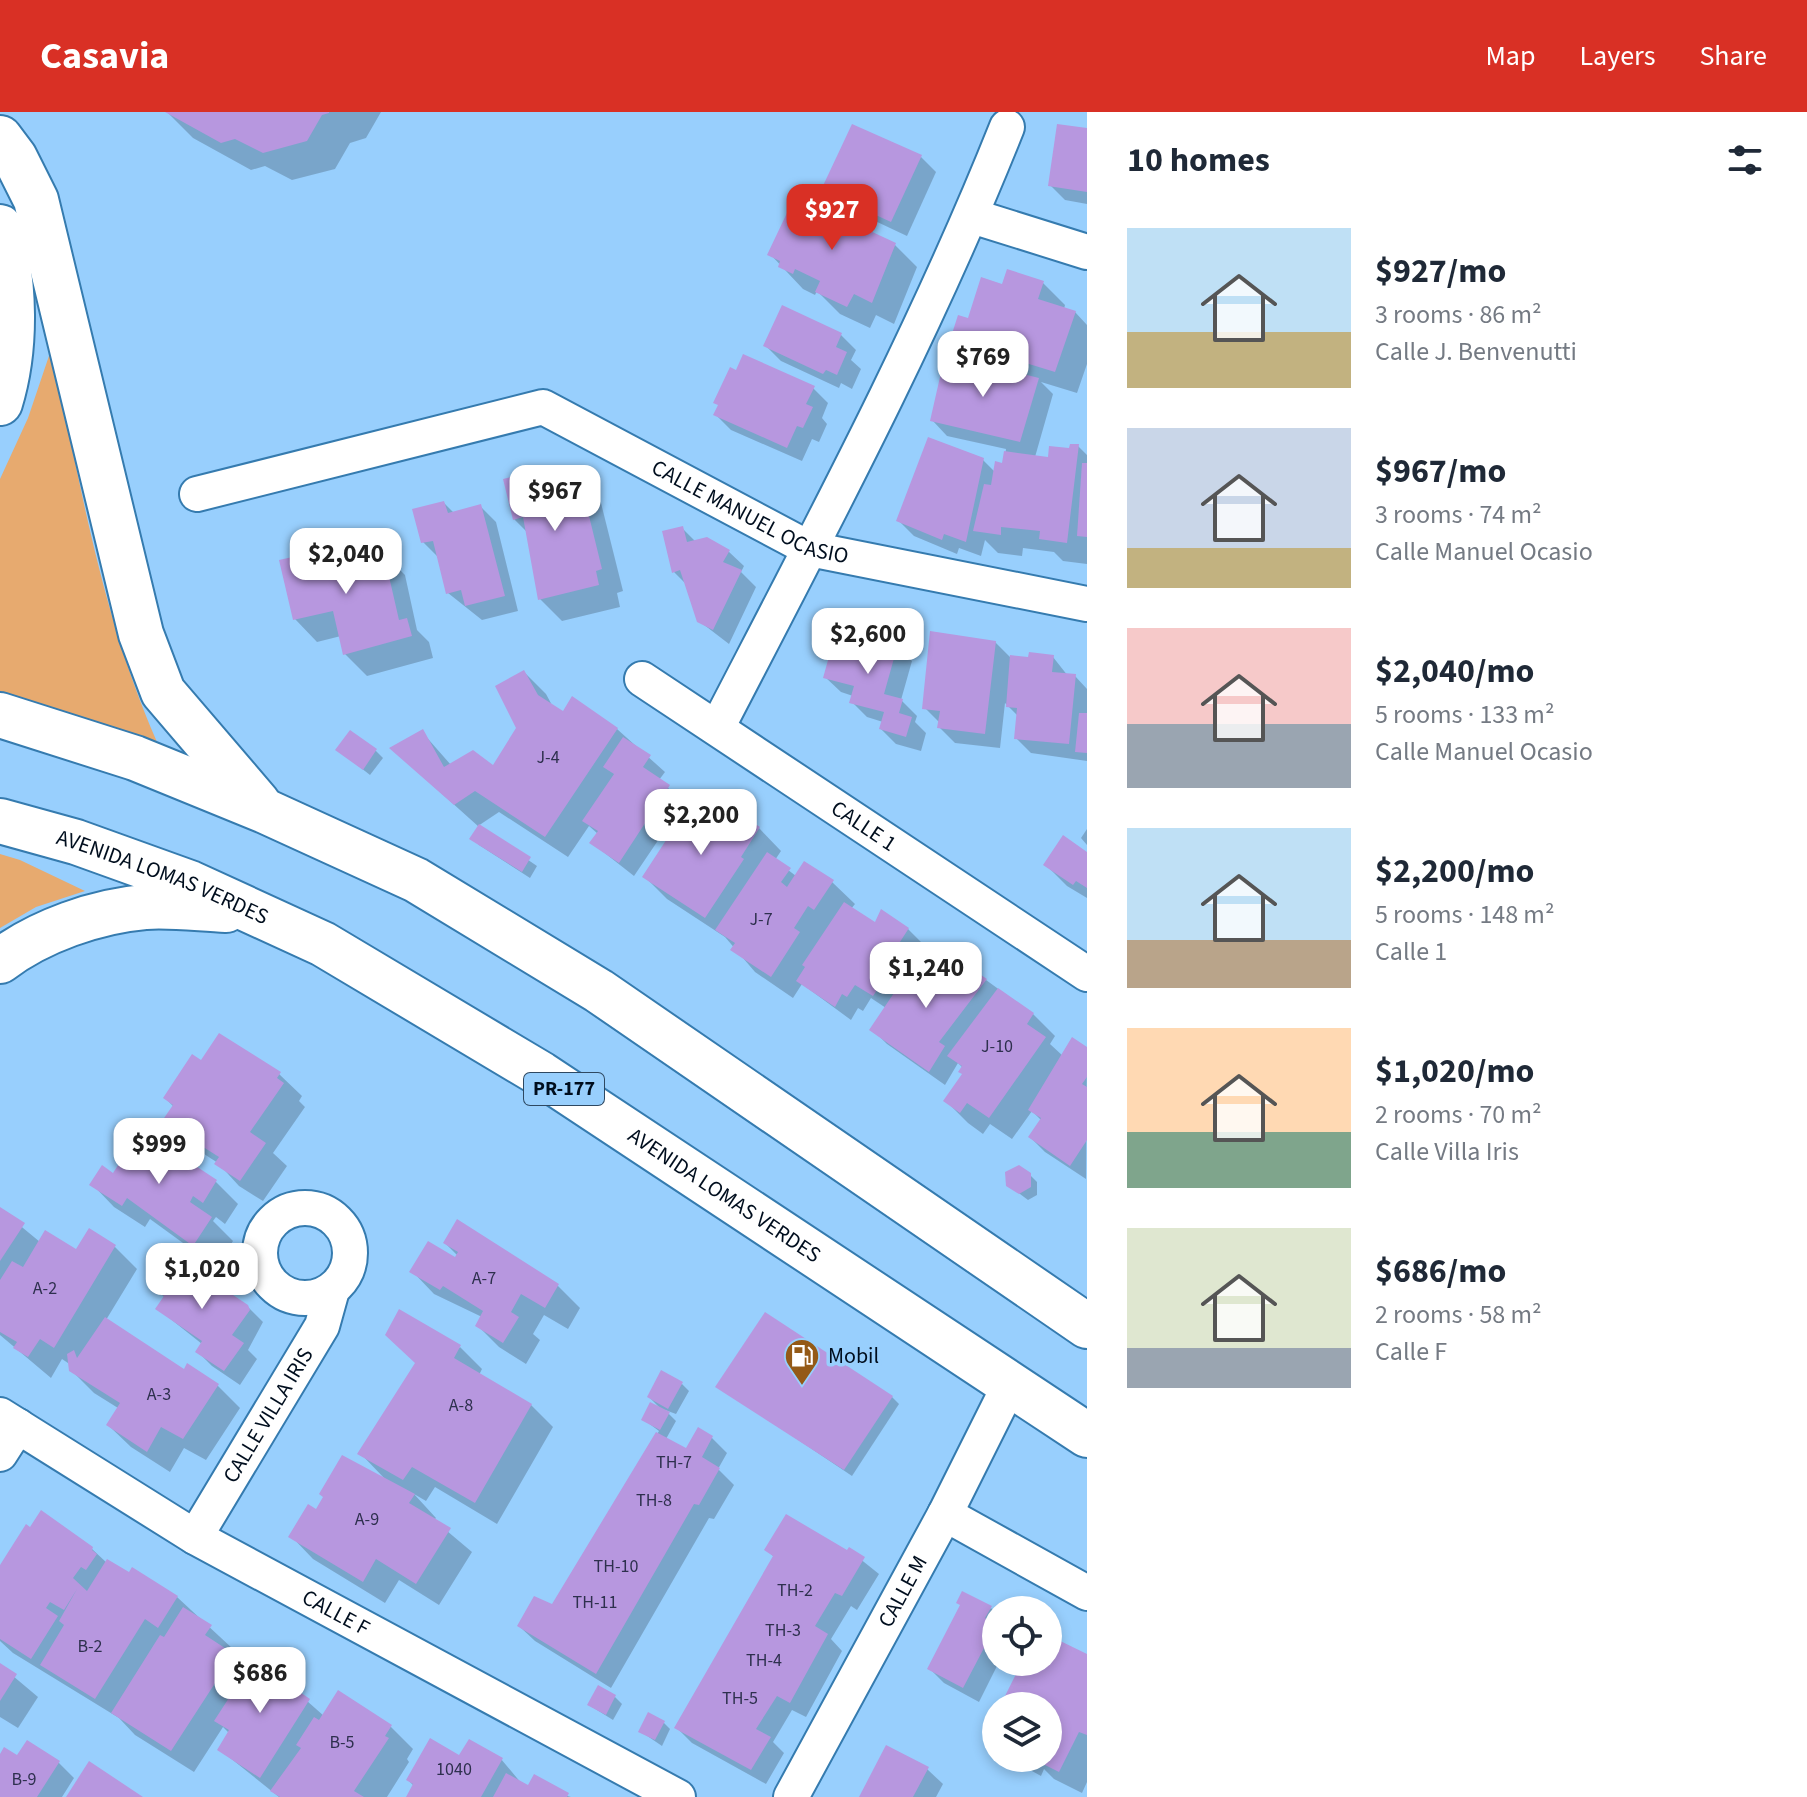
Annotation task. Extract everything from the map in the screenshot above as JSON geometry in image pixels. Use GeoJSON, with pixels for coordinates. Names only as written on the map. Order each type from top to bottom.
{"type":"FeatureCollection","features":[{"type":"Feature","properties":{"kind":"main road"},"geometry":{"type":"LineString","coordinates":[[0,138],[15,158],[36,200],[141,634],[163,692],[265,811]]}},
{"type":"Feature","properties":{"kind":"main road"},"geometry":{"type":"LineString","coordinates":[[0,227],[9,272],[11,314],[8,370],[0,403]]}},
{"type":"Feature","properties":{"kind":"main road"},"geometry":{"type":"LineString","coordinates":[[0,715],[135,758],[265,811],[416,880],[599,991],[1087,1326]]}},
{"type":"Feature","properties":{"kind":"main road","name":"AVENIDA LOMAS VERDES"},"geometry":{"type":"LineString","coordinates":[[0,821],[76,842],[190,883],[323,944],[541,1074],[1087,1435]]}},
{"type":"Feature","properties":{"kind":"main road"},"geometry":{"type":"LineString","coordinates":[[0,961],[41,936],[101,915],[146,907],[251,911]]}},
{"type":"Feature","properties":{"kind":"street"},"geometry":{"type":"LineString","coordinates":[[717,728],[810,549],[972,216],[1007,127]]}},
{"type":"Feature","properties":{"kind":"street"},"geometry":{"type":"LineString","coordinates":[[972,216],[1087,252]]}},
{"type":"Feature","properties":{"kind":"street","name":"CALLE MANUEL OCASIO"},"geometry":{"type":"LineString","coordinates":[[197,494],[543,407],[810,549],[1087,604]]}},
{"type":"Feature","properties":{"kind":"street","name":"CALLE 1"},"geometry":{"type":"LineString","coordinates":[[642,679],[1087,974]]}},
{"type":"Feature","properties":{"kind":"street","name":"CALLE VILLA IRIS"},"geometry":{"type":"LineString","coordinates":[[195,1537],[322,1326],[332,1290]]}},
{"type":"Feature","properties":{"kind":"street","name":"CALLE M"},"geometry":{"type":"LineString","coordinates":[[791,1797],[945,1514],[1010,1384]]}},
{"type":"Feature","properties":{"kind":"street","name":"CALLE F"},"geometry":{"type":"LineString","coordinates":[[6,1432],[678,1797]]}},
{"type":"Feature","properties":{"kind":"street"},"geometry":{"type":"LineString","coordinates":[[945,1514],[1087,1593]]}},
{"type":"Feature","properties":{"kind":"shaded area"},"geometry":{"type":"Polygon","coordinates":[[[52,347],[107,597],[121,646],[157,742],[0,697],[0,479],[28,418],[52,347]]]}},
{"type":"Feature","properties":{"kind":"shaded area"},"geometry":{"type":"Polygon","coordinates":[[[0,854],[20,860],[85,891],[36,907],[0,928],[0,854]]]}},
{"type":"Feature","properties":{"kind":"building"},"geometry":{"type":"Polygon","coordinates":[[[165,112],[329,113],[322,115],[307,141],[263,153],[235,139],[221,143],[165,112]]]}},
{"type":"Feature","properties":{"kind":"building"},"geometry":{"type":"Polygon","coordinates":[[[852,124],[922,155],[891,222],[821,190],[852,124]]]}},
{"type":"Feature","properties":{"kind":"building"},"geometry":{"type":"Polygon","coordinates":[[[1057,124],[1087,128],[1087,192],[1048,186],[1057,124]]]}},
{"type":"Feature","properties":{"kind":"building"},"geometry":{"type":"Polygon","coordinates":[[[795,196],[896,243],[872,303],[854,294],[847,307],[815,292],[820,281],[795,269],[793,274],[778,267],[780,261],[767,255],[795,196]]]}},
{"type":"Feature","properties":{"kind":"building"},"geometry":{"type":"Polygon","coordinates":[[[1007,269],[1044,281],[1038,299],[1076,311],[1055,372],[950,340],[958,315],[968,318],[981,277],[1002,284],[1007,269]]]}},
{"type":"Feature","properties":{"kind":"building"},"geometry":{"type":"Polygon","coordinates":[[[782,305],[842,333],[836,347],[847,352],[837,375],[826,370],[823,374],[763,346],[782,305]]]}},
{"type":"Feature","properties":{"kind":"building"},"geometry":{"type":"Polygon","coordinates":[[[743,354],[815,386],[806,404],[813,407],[803,428],[797,426],[787,448],[713,415],[718,405],[713,403],[730,367],[736,370],[743,354]]]}},
{"type":"Feature","properties":{"kind":"building"},"geometry":{"type":"Polygon","coordinates":[[[945,355],[1039,378],[1020,442],[930,421],[945,355]]]}},
{"type":"Feature","properties":{"kind":"building"},"geometry":{"type":"Polygon","coordinates":[[[928,437],[984,458],[966,542],[944,534],[942,540],[896,521],[928,437]]]}},
{"type":"Feature","properties":{"kind":"building"},"geometry":{"type":"Polygon","coordinates":[[[1070,444],[1079,444],[1067,543],[1039,539],[1040,531],[1001,527],[1001,535],[973,531],[984,484],[991,485],[995,461],[1002,463],[1004,451],[1048,457],[1049,446],[1069,448],[1070,444]]]}},
{"type":"Feature","properties":{"kind":"building"},"geometry":{"type":"Polygon","coordinates":[[[1082,463],[1087,463],[1087,537],[1077,536],[1082,463]]]}},
{"type":"Feature","properties":{"kind":"building"},"geometry":{"type":"Polygon","coordinates":[[[545,469],[549,486],[580,479],[602,569],[596,571],[599,585],[538,600],[523,517],[513,520],[503,479],[545,469]]]}},
{"type":"Feature","properties":{"kind":"building"},"geometry":{"type":"Polygon","coordinates":[[[444,501],[448,513],[481,504],[505,596],[465,606],[461,590],[446,594],[433,541],[421,543],[412,509],[444,501]]]}},
{"type":"Feature","properties":{"kind":"building"},"geometry":{"type":"Polygon","coordinates":[[[683,526],[687,542],[707,537],[730,550],[723,562],[742,570],[713,630],[697,622],[680,570],[672,573],[662,531],[683,526]]]}},
{"type":"Feature","properties":{"kind":"building"},"geometry":{"type":"Polygon","coordinates":[[[346,545],[351,570],[358,569],[354,556],[383,550],[399,620],[407,618],[412,636],[343,655],[333,611],[293,620],[279,560],[346,545]]]}},
{"type":"Feature","properties":{"kind":"building"},"geometry":{"type":"Polygon","coordinates":[[[837,628],[898,644],[884,694],[903,699],[899,713],[912,717],[906,737],[879,729],[884,712],[849,703],[854,686],[823,678],[837,628]]]}},
{"type":"Feature","properties":{"kind":"building"},"geometry":{"type":"Polygon","coordinates":[[[930,631],[996,641],[985,734],[937,728],[940,711],[922,709],[930,631]]]}},
{"type":"Feature","properties":{"kind":"building"},"geometry":{"type":"Polygon","coordinates":[[[1029,652],[1054,655],[1052,672],[1076,674],[1069,744],[1014,739],[1017,708],[1006,707],[1010,655],[1028,657],[1029,652]]]}},
{"type":"Feature","properties":{"kind":"building"},"geometry":{"type":"Polygon","coordinates":[[[524,670],[538,695],[563,711],[572,696],[618,728],[545,837],[475,791],[454,805],[389,748],[423,729],[444,767],[473,750],[493,765],[516,728],[495,686],[524,670]]]}},
{"type":"Feature","properties":{"kind":"building"},"geometry":{"type":"Polygon","coordinates":[[[1079,713],[1087,713],[1087,753],[1075,752],[1079,713]]]}},
{"type":"Feature","properties":{"kind":"building"},"geometry":{"type":"Polygon","coordinates":[[[350,730],[377,749],[363,770],[335,750],[350,730]]]}},
{"type":"Feature","properties":{"kind":"building"},"geometry":{"type":"Polygon","coordinates":[[[623,737],[651,755],[643,767],[670,785],[619,863],[589,843],[598,831],[582,821],[614,774],[603,767],[623,737]]]}},
{"type":"Feature","properties":{"kind":"building"},"geometry":{"type":"Polygon","coordinates":[[[693,799],[718,816],[708,831],[713,835],[731,808],[760,827],[741,857],[744,859],[705,918],[642,877],[693,799]]]}},
{"type":"Feature","properties":{"kind":"building"},"geometry":{"type":"Polygon","coordinates":[[[479,824],[531,857],[522,872],[469,839],[479,824]]]}},
{"type":"Feature","properties":{"kind":"building"},"geometry":{"type":"Polygon","coordinates":[[[1063,835],[1087,852],[1087,888],[1076,881],[1073,885],[1043,865],[1063,835]]]}},
{"type":"Feature","properties":{"kind":"building"},"geometry":{"type":"Polygon","coordinates":[[[767,852],[791,868],[781,882],[787,887],[804,861],[834,880],[814,910],[808,906],[794,928],[800,932],[771,977],[730,950],[735,943],[715,930],[767,852]]]}},
{"type":"Feature","properties":{"kind":"building"},"geometry":{"type":"Polygon","coordinates":[[[844,902],[875,922],[881,909],[909,928],[889,959],[895,963],[873,996],[855,985],[847,997],[842,994],[835,1007],[796,981],[805,967],[802,965],[844,902]]]}},
{"type":"Feature","properties":{"kind":"building"},"geometry":{"type":"Polygon","coordinates":[[[921,953],[944,968],[933,985],[940,989],[960,961],[987,979],[939,1042],[945,1046],[929,1072],[869,1030],[921,953]]]}},
{"type":"Feature","properties":{"kind":"building"},"geometry":{"type":"Polygon","coordinates":[[[998,988],[1034,1013],[1027,1024],[1046,1037],[989,1118],[967,1103],[960,1113],[943,1101],[962,1074],[958,1072],[962,1066],[947,1056],[998,988]]]}},
{"type":"Feature","properties":{"kind":"building"},"geometry":{"type":"Polygon","coordinates":[[[219,1033],[281,1072],[277,1078],[284,1083],[250,1132],[266,1143],[240,1181],[214,1164],[219,1157],[162,1121],[173,1105],[163,1098],[192,1054],[201,1060],[219,1033]]]}},
{"type":"Feature","properties":{"kind":"building"},"geometry":{"type":"Polygon","coordinates":[[[1072,1037],[1087,1047],[1087,1077],[1082,1084],[1087,1087],[1087,1140],[1070,1166],[1028,1137],[1041,1118],[1028,1110],[1072,1037]]]}},
{"type":"Feature","properties":{"kind":"building"},"geometry":{"type":"Polygon","coordinates":[[[141,1130],[217,1180],[203,1203],[193,1196],[190,1202],[212,1217],[193,1246],[127,1198],[122,1206],[89,1185],[102,1165],[113,1173],[141,1130]]]}},
{"type":"Feature","properties":{"kind":"building"},"geometry":{"type":"Polygon","coordinates":[[[1019,1165],[1031,1173],[1031,1187],[1019,1194],[1006,1186],[1005,1172],[1019,1165]]]}},
{"type":"Feature","properties":{"kind":"building"},"geometry":{"type":"Polygon","coordinates":[[[0,1207],[25,1223],[0,1261],[0,1207]]]}},
{"type":"Feature","properties":{"kind":"building"},"geometry":{"type":"Polygon","coordinates":[[[457,1219],[559,1284],[545,1308],[521,1294],[511,1312],[519,1317],[503,1343],[475,1326],[483,1311],[443,1286],[440,1290],[409,1272],[428,1241],[455,1257],[458,1252],[443,1243],[457,1219]]]}},
{"type":"Feature","properties":{"kind":"building"},"geometry":{"type":"Polygon","coordinates":[[[89,1228],[116,1245],[54,1348],[40,1339],[28,1357],[13,1348],[17,1342],[0,1332],[0,1280],[12,1261],[23,1267],[45,1230],[76,1249],[89,1228]]]}},
{"type":"Feature","properties":{"kind":"building"},"geometry":{"type":"Polygon","coordinates":[[[170,1258],[183,1267],[185,1263],[248,1305],[250,1310],[232,1335],[244,1343],[224,1371],[195,1352],[202,1341],[155,1309],[164,1296],[151,1287],[170,1258]]]}},
{"type":"Feature","properties":{"kind":"building"},"geometry":{"type":"Polygon","coordinates":[[[399,1309],[461,1345],[454,1358],[532,1404],[475,1503],[412,1467],[403,1480],[357,1454],[415,1363],[385,1335],[399,1309]]]}},
{"type":"Feature","properties":{"kind":"building"},"geometry":{"type":"Polygon","coordinates":[[[765,1312],[893,1396],[844,1470],[715,1387],[765,1312]]]}},
{"type":"Feature","properties":{"kind":"building"},"geometry":{"type":"Polygon","coordinates":[[[105,1317],[184,1369],[187,1363],[219,1384],[183,1439],[161,1427],[147,1452],[106,1425],[120,1403],[69,1371],[67,1354],[74,1350],[77,1358],[105,1317]]]}},
{"type":"Feature","properties":{"kind":"building"},"geometry":{"type":"Polygon","coordinates":[[[661,1370],[683,1382],[668,1409],[647,1397],[661,1370]]]}},
{"type":"Feature","properties":{"kind":"building"},"geometry":{"type":"Polygon","coordinates":[[[650,1402],[670,1412],[660,1430],[641,1420],[650,1402]]]}},
{"type":"Feature","properties":{"kind":"building"},"geometry":{"type":"Polygon","coordinates":[[[698,1427],[713,1436],[702,1457],[720,1468],[699,1505],[694,1504],[596,1674],[517,1626],[534,1596],[552,1604],[656,1432],[686,1448],[698,1427]]]}},
{"type":"Feature","properties":{"kind":"building"},"geometry":{"type":"Polygon","coordinates":[[[342,1455],[415,1494],[409,1503],[451,1528],[416,1584],[376,1559],[363,1582],[288,1537],[308,1504],[316,1509],[323,1497],[319,1494],[342,1455]]]}},
{"type":"Feature","properties":{"kind":"building"},"geometry":{"type":"Polygon","coordinates":[[[41,1510],[93,1547],[97,1554],[86,1570],[81,1567],[73,1578],[87,1591],[107,1559],[129,1572],[132,1567],[178,1596],[158,1628],[145,1619],[95,1699],[40,1665],[64,1625],[59,1621],[77,1589],[64,1610],[50,1602],[46,1608],[58,1616],[31,1659],[0,1639],[0,1565],[26,1524],[30,1527],[41,1510]]]}},
{"type":"Feature","properties":{"kind":"building"},"geometry":{"type":"Polygon","coordinates":[[[786,1514],[847,1550],[849,1547],[865,1557],[842,1596],[835,1593],[815,1626],[828,1634],[790,1703],[777,1696],[756,1729],[771,1737],[751,1770],[674,1728],[773,1556],[764,1550],[786,1514]]]}},
{"type":"Feature","properties":{"kind":"building"},"geometry":{"type":"Polygon","coordinates":[[[962,1591],[982,1601],[982,1652],[963,1688],[927,1669],[960,1605],[956,1603],[962,1591]]]}},
{"type":"Feature","properties":{"kind":"building"},"geometry":{"type":"Polygon","coordinates":[[[183,1607],[212,1625],[205,1635],[234,1654],[171,1751],[111,1713],[160,1635],[164,1637],[183,1607]]]}},
{"type":"Feature","properties":{"kind":"building"},"geometry":{"type":"Polygon","coordinates":[[[1062,1642],[1087,1654],[1087,1735],[1079,1732],[1062,1766],[1062,1692],[1007,1692],[1015,1676],[1062,1676],[1062,1642]]]}},
{"type":"Feature","properties":{"kind":"building"},"geometry":{"type":"Polygon","coordinates":[[[260,1650],[289,1669],[279,1683],[286,1687],[288,1684],[310,1699],[260,1778],[217,1750],[229,1730],[214,1721],[260,1650]]]}},
{"type":"Feature","properties":{"kind":"building"},"geometry":{"type":"Polygon","coordinates":[[[0,1663],[17,1674],[0,1701],[0,1663]]]}},
{"type":"Feature","properties":{"kind":"building"},"geometry":{"type":"Polygon","coordinates":[[[598,1685],[616,1695],[606,1715],[587,1705],[598,1685]]]}},
{"type":"Feature","properties":{"kind":"building"},"geometry":{"type":"Polygon","coordinates":[[[338,1690],[392,1725],[385,1736],[389,1738],[354,1791],[364,1797],[280,1797],[270,1791],[301,1748],[296,1745],[314,1717],[319,1720],[338,1690]]]}},
{"type":"Feature","properties":{"kind":"building"},"geometry":{"type":"Polygon","coordinates":[[[648,1712],[665,1721],[655,1740],[638,1732],[648,1712]]]}},
{"type":"Feature","properties":{"kind":"building"},"geometry":{"type":"Polygon","coordinates":[[[430,1738],[459,1755],[469,1739],[503,1758],[481,1797],[406,1797],[413,1784],[406,1780],[430,1738]]]}},
{"type":"Feature","properties":{"kind":"building"},"geometry":{"type":"Polygon","coordinates":[[[27,1740],[60,1761],[37,1797],[0,1797],[0,1754],[4,1747],[17,1755],[27,1740]]]}},
{"type":"Feature","properties":{"kind":"building"},"geometry":{"type":"Polygon","coordinates":[[[886,1745],[929,1767],[913,1797],[859,1797],[886,1745]]]}},
{"type":"Feature","properties":{"kind":"building"},"geometry":{"type":"Polygon","coordinates":[[[89,1761],[143,1797],[66,1797],[89,1761]]]}},
{"type":"Feature","properties":{"kind":"building"},"geometry":{"type":"Polygon","coordinates":[[[506,1773],[528,1785],[534,1774],[569,1793],[567,1797],[493,1797],[506,1773]]]}},
{"type":"Feature","properties":{"kind":"place","name":"Mobil"},"geometry":{"type":"Point","coordinates":[802,1387]}}]}
